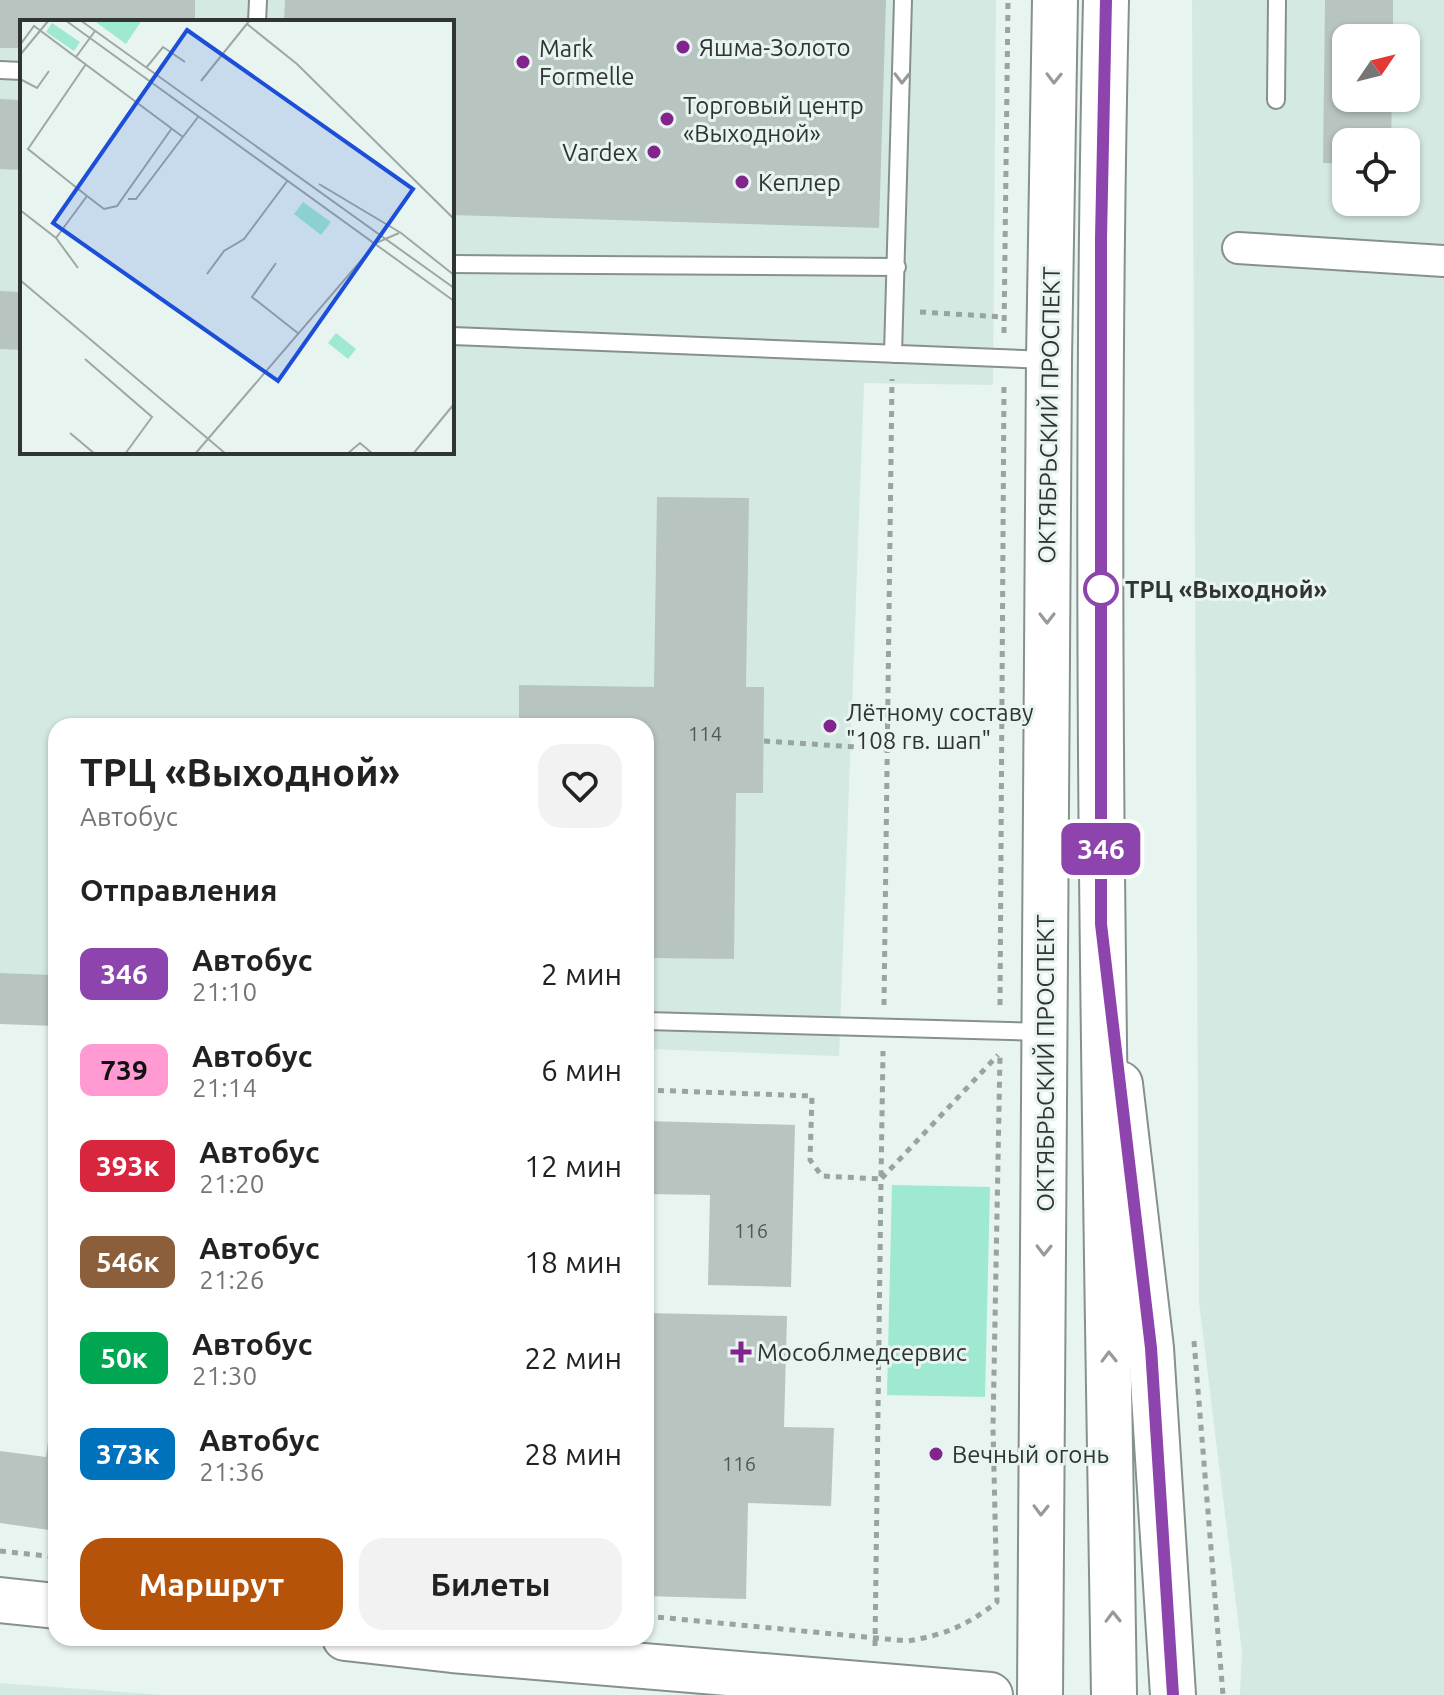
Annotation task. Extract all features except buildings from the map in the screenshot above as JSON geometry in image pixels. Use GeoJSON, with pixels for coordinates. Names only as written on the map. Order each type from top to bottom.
{"type":"FeatureCollection","features":[{"type":"Feature","properties":{"kind":"main road","name":"ОКТЯБРЬСКИЙ ПРОСПЕКТ"},"geometry":{"type":"LineString","coordinates":[[1040,1695],[1049,360],[1055,0]]}},
{"type":"Feature","properties":{"kind":"main road","name":"ОКТЯБРЬСКИЙ ПРОСПЕКТ"},"geometry":{"type":"LineString","coordinates":[[1106,0],[1101,238],[1101,924],[1114,1695]]}},
{"type":"Feature","properties":{"kind":"main road"},"geometry":{"type":"LineString","coordinates":[[1101,924],[1151,1348],[1173,1695]]}},
{"type":"Feature","properties":{"kind":"main road"},"geometry":{"type":"LineString","coordinates":[[0,1600],[48,1605]]}},
{"type":"Feature","properties":{"kind":"main road"},"geometry":{"type":"LineString","coordinates":[[419,1646],[990,1695]]}},
{"type":"Feature","properties":{"kind":"street"},"geometry":{"type":"LineString","coordinates":[[1238,248],[1444,261]]}},
{"type":"Feature","properties":{"kind":"lane"},"geometry":{"type":"LineString","coordinates":[[257,20],[258,0]]}},
{"type":"Feature","properties":{"kind":"lane"},"geometry":{"type":"LineString","coordinates":[[893,354],[903,0]]}},
{"type":"Feature","properties":{"kind":"lane"},"geometry":{"type":"LineString","coordinates":[[1276,100],[1277,0]]}},
{"type":"Feature","properties":{"kind":"lane"},"geometry":{"type":"LineString","coordinates":[[0,70],[20,71]]}},
{"type":"Feature","properties":{"kind":"lane"},"geometry":{"type":"LineString","coordinates":[[454,264],[897,267]]}},
{"type":"Feature","properties":{"kind":"lane"},"geometry":{"type":"LineString","coordinates":[[454,336],[1049,360]]}},
{"type":"Feature","properties":{"kind":"lane"},"geometry":{"type":"LineString","coordinates":[[654,1021],[1045,1032]]}},
{"type":"Feature","properties":{"kind":"path"},"geometry":{"type":"LineString","coordinates":[[654,1617],[907,1641],[942,1635],[973,1621],[997,1602],[993,1427],[1000,1054],[1008,0]]}},
{"type":"Feature","properties":{"kind":"path"},"geometry":{"type":"LineString","coordinates":[[895,311],[1004,317]]}},
{"type":"Feature","properties":{"kind":"path"},"geometry":{"type":"LineString","coordinates":[[875,1638],[893,354]]}},
{"type":"Feature","properties":{"kind":"path"},"geometry":{"type":"LineString","coordinates":[[764,741],[887,749]]}},
{"type":"Feature","properties":{"kind":"path"},"geometry":{"type":"LineString","coordinates":[[654,1090],[812,1096],[810,1160],[822,1176],[881,1179],[1000,1054]]}},
{"type":"Feature","properties":{"kind":"path"},"geometry":{"type":"LineString","coordinates":[[1192,1331],[1197,1361],[1223,1695]]}},
{"type":"Feature","properties":{"kind":"path"},"geometry":{"type":"LineString","coordinates":[[0,1551],[48,1556]]}},
{"type":"Feature","properties":{"kind":"shaded area"},"geometry":{"type":"Polygon","coordinates":[[[0,0],[996,0],[993,385],[864,383],[839,1056],[654,1049],[654,718],[48,718],[48,975],[0,973],[0,0]]]}},
{"type":"Feature","properties":{"kind":"shaded area"},"geometry":{"type":"Polygon","coordinates":[[[1192,0],[1444,0],[1444,1695],[1240,1695],[1242,1652],[1199,1302],[1192,0]]]}},
{"type":"Feature","properties":{"kind":"shaded area"},"geometry":{"type":"Polygon","coordinates":[[[0,1683],[164,1695],[0,1695],[0,1683]]]}},
{"type":"Feature","properties":{"kind":"green space"},"geometry":{"type":"Polygon","coordinates":[[[892,1185],[990,1187],[985,1397],[887,1395],[892,1185]]]}},
{"type":"Feature","properties":{"kind":"bus line","name":"346"},"geometry":{"type":"LineString","coordinates":[[1106,0],[1101,238],[1101,924],[1151,1348],[1173,1695]]}},
{"type":"Feature","properties":{"kind":"place","name":"Яшма-Золото"},"geometry":{"type":"Point","coordinates":[683,47]}},
{"type":"Feature","properties":{"kind":"place","name":"Mark Formelle"},"geometry":{"type":"Point","coordinates":[523,62]}},
{"type":"Feature","properties":{"kind":"place","name":"Торговый центр «Выходной»"},"geometry":{"type":"Point","coordinates":[667,119]}},
{"type":"Feature","properties":{"kind":"place","name":"Vardex"},"geometry":{"type":"Point","coordinates":[654,152]}},
{"type":"Feature","properties":{"kind":"place","name":"Кеплер"},"geometry":{"type":"Point","coordinates":[742,182]}},
{"type":"Feature","properties":{"kind":"place","name":"ТРЦ «Выходной»"},"geometry":{"type":"Point","coordinates":[1101,589]}},
{"type":"Feature","properties":{"kind":"place","name":"Лётному составу \"108 гв. шап\""},"geometry":{"type":"Point","coordinates":[830,726]}},
{"type":"Feature","properties":{"kind":"place","name":"Мособлмедсервис"},"geometry":{"type":"Point","coordinates":[741,1352]}},
{"type":"Feature","properties":{"kind":"place","name":"Вечный огонь"},"geometry":{"type":"Point","coordinates":[936,1454]}}]}
